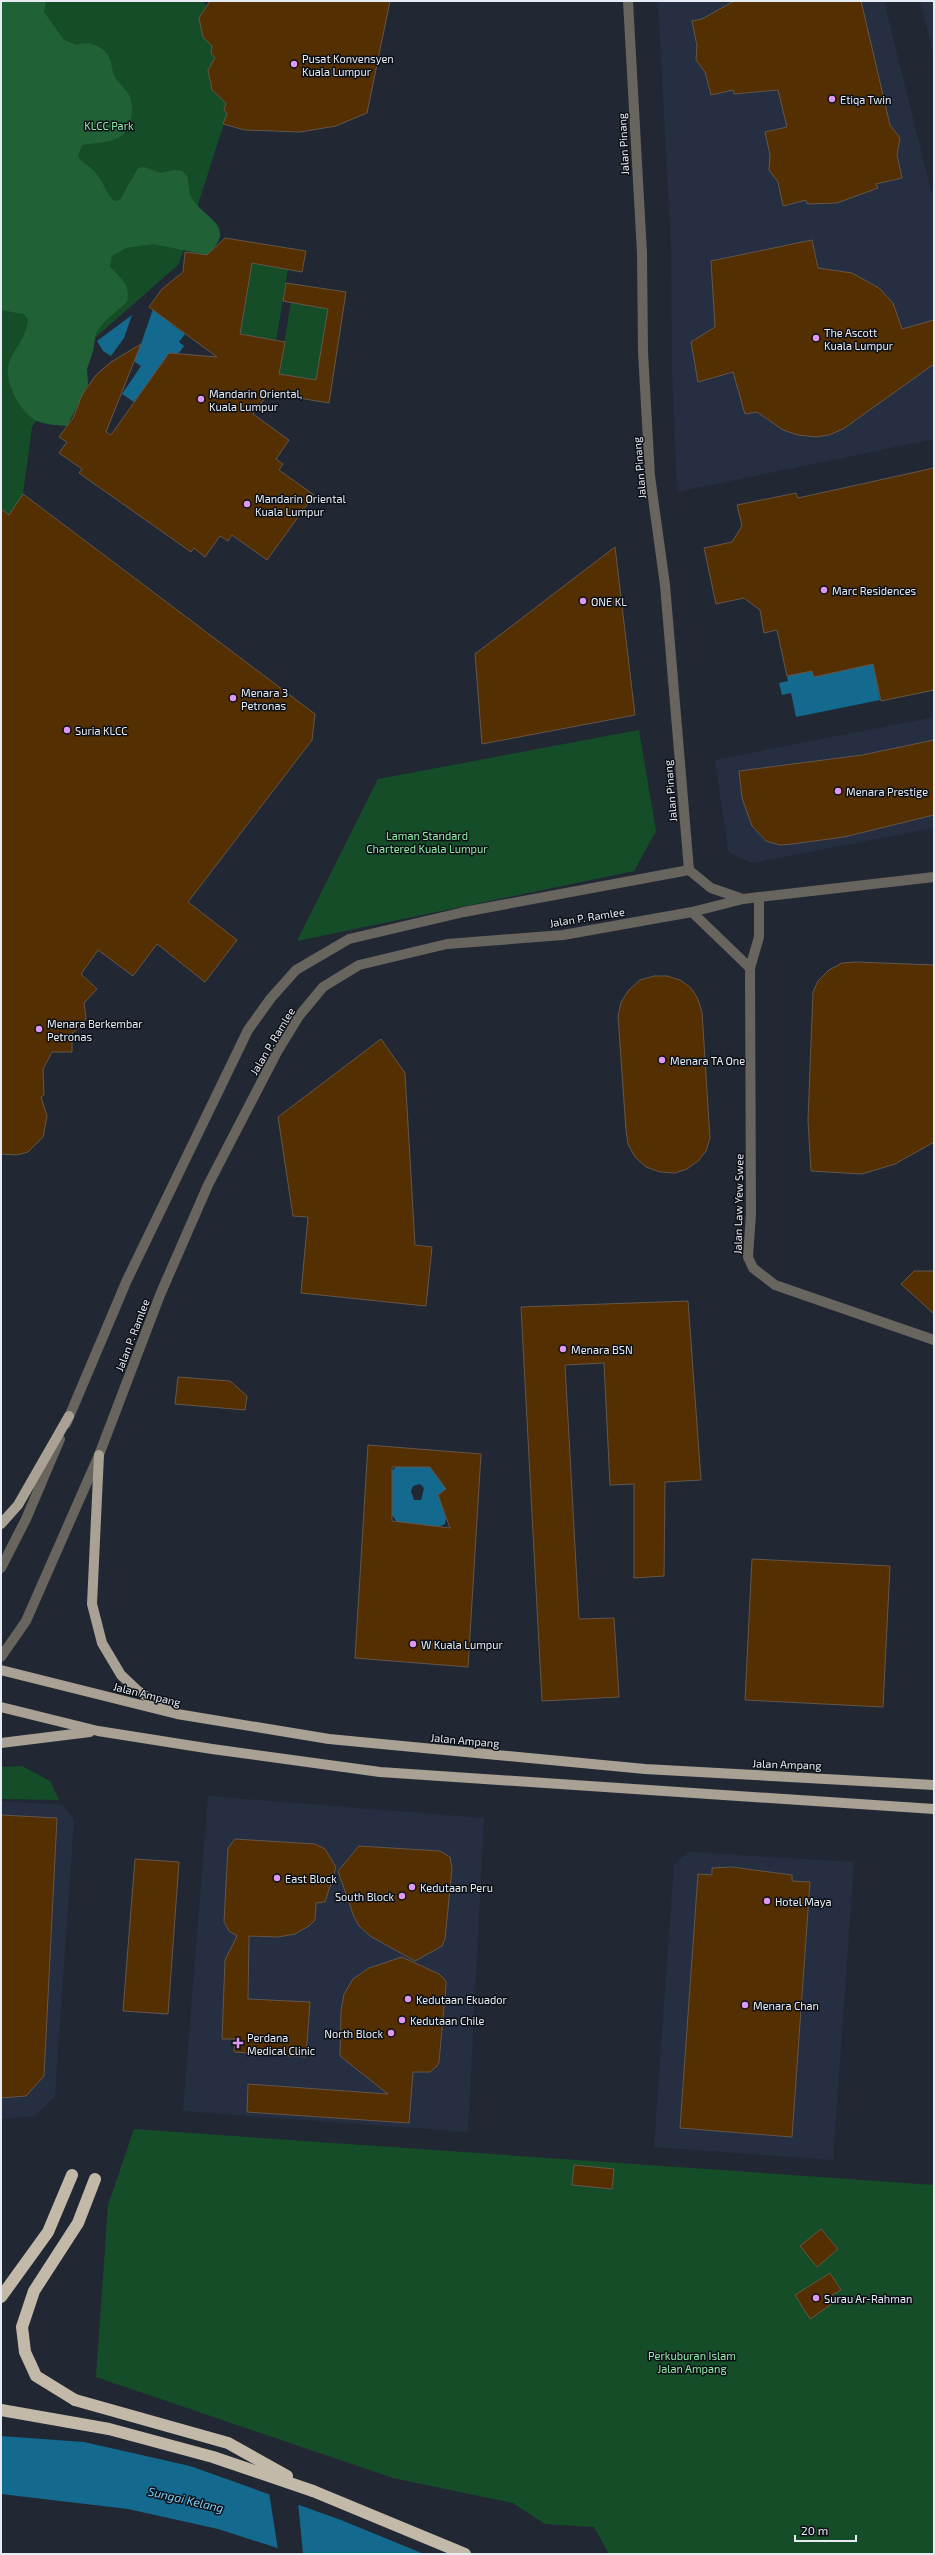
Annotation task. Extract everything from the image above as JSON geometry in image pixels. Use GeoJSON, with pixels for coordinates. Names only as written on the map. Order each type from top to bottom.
{"type":"FeatureCollection","features":[{"type":"Feature","properties":{"kind":"highway"},"geometry":{"type":"LineString","coordinates":[[1,2296],[48,2232],[72,2175]]}},
{"type":"Feature","properties":{"kind":"highway"},"geometry":{"type":"LineString","coordinates":[[95,2179],[78,2223],[34,2291],[22,2327],[25,2352],[36,2376],[75,2400],[228,2443],[313,2491]]}},
{"type":"Feature","properties":{"kind":"highway"},"geometry":{"type":"LineString","coordinates":[[1,2410],[109,2429],[213,2457],[313,2491],[465,2554]]}},
{"type":"Feature","properties":{"kind":"main road"},"geometry":{"type":"LineString","coordinates":[[1,1524],[18,1505],[69,1416]]}},
{"type":"Feature","properties":{"kind":"main road"},"geometry":{"type":"LineString","coordinates":[[99,1455],[92,1604],[102,1643],[125,1679],[138,1692],[177,1714]]}},
{"type":"Feature","properties":{"kind":"main road","name":"Jalan Ampang"},"geometry":{"type":"LineString","coordinates":[[1,1670],[177,1714],[329,1739],[732,1775],[835,1778],[934,1784]]}},
{"type":"Feature","properties":{"kind":"main road"},"geometry":{"type":"LineString","coordinates":[[1,1707],[98,1731],[212,1749],[380,1772],[934,1809]]}},
{"type":"Feature","properties":{"kind":"main road"},"geometry":{"type":"LineString","coordinates":[[1,1743],[98,1731]]}},
{"type":"Feature","properties":{"kind":"street","name":"Jalan Pinang"},"geometry":{"type":"LineString","coordinates":[[628,1],[642,253],[643,352],[650,476],[665,585],[689,870]]}},
{"type":"Feature","properties":{"kind":"street"},"geometry":{"type":"LineString","coordinates":[[689,870],[711,888],[743,899]]}},
{"type":"Feature","properties":{"kind":"street","name":"Jalan P. Ramlee"},"geometry":{"type":"LineString","coordinates":[[1,1568],[26,1519],[127,1280],[248,1030],[270,998],[296,970],[349,939],[464,912],[689,870]]}},
{"type":"Feature","properties":{"kind":"street","name":"Jalan P. Ramlee"},"geometry":{"type":"LineString","coordinates":[[1,1657],[26,1621],[99,1455],[160,1295],[208,1185],[277,1052],[299,1016],[323,987],[359,965],[447,944],[563,934],[692,912],[743,899],[934,877]]}},
{"type":"Feature","properties":{"kind":"street","name":"Jalan Law Yew Swee"},"geometry":{"type":"LineString","coordinates":[[759,897],[759,937],[750,968],[751,1214],[748,1257],[753,1268],[775,1285],[934,1340]]}},
{"type":"Feature","properties":{"kind":"street"},"geometry":{"type":"LineString","coordinates":[[692,912],[750,968]]}},
{"type":"Feature","properties":{"kind":"shaded area"},"geometry":{"type":"Polygon","coordinates":[[[658,1],[884,1],[931,191],[934,191],[934,439],[677,492],[672,370],[671,247],[658,1]]]}},
{"type":"Feature","properties":{"kind":"shaded area"},"geometry":{"type":"Polygon","coordinates":[[[920,1],[934,1],[934,56],[920,1]]]}},
{"type":"Feature","properties":{"kind":"shaded area","name":"Menara Prestige"},"geometry":{"type":"Polygon","coordinates":[[[934,717],[934,828],[752,863],[730,853],[728,850],[715,760],[934,717]]]}},
{"type":"Feature","properties":{"kind":"shaded area"},"geometry":{"type":"Polygon","coordinates":[[[208,1796],[484,1818],[468,2132],[183,2111],[208,1796]]]}},
{"type":"Feature","properties":{"kind":"shaded area"},"geometry":{"type":"Polygon","coordinates":[[[1,1801],[62,1805],[74,1820],[55,2096],[35,2116],[1,2119],[1,1801]]]}},
{"type":"Feature","properties":{"kind":"shaded area"},"geometry":{"type":"Polygon","coordinates":[[[688,1852],[854,1862],[833,2160],[654,2147],[674,1865],[688,1852]]]}},
{"type":"Feature","properties":{"kind":"green space","name":"KLCC Park"},"geometry":{"type":"Polygon","coordinates":[[[1,1],[203,1],[206,6],[199,18],[212,46],[211,53],[215,58],[209,72],[210,83],[216,93],[226,103],[224,110],[227,114],[179,264],[88,344],[32,427],[23,494],[9,515],[1,509],[1,1]]]}},
{"type":"Feature","properties":{"kind":"green space","name":"KLCC Park"},"geometry":{"type":"Polygon","coordinates":[[[1,1],[46,1],[44,12],[64,40],[77,45],[87,43],[91,44],[101,48],[108,55],[115,77],[131,100],[132,116],[129,127],[118,138],[100,143],[82,145],[78,156],[81,161],[92,169],[97,175],[114,201],[120,200],[138,168],[144,167],[161,173],[174,170],[182,171],[187,176],[189,192],[195,203],[215,222],[219,229],[220,236],[216,245],[207,255],[153,244],[126,248],[112,256],[110,267],[121,278],[126,286],[128,291],[127,302],[105,321],[96,333],[93,351],[87,369],[88,385],[67,426],[44,423],[31,417],[20,405],[9,382],[8,368],[12,356],[25,333],[28,319],[23,314],[1,310],[1,1]]]}},
{"type":"Feature","properties":{"kind":"green space"},"geometry":{"type":"Polygon","coordinates":[[[252,263],[288,269],[276,341],[240,334],[252,263]]]}},
{"type":"Feature","properties":{"kind":"green space"},"geometry":{"type":"Polygon","coordinates":[[[291,302],[328,309],[316,380],[279,374],[291,302]]]}},
{"type":"Feature","properties":{"kind":"green space","name":"Laman Standard Chartered Kuala Lumpur"},"geometry":{"type":"Polygon","coordinates":[[[639,730],[656,831],[634,871],[297,941],[378,779],[639,730]]]}},
{"type":"Feature","properties":{"kind":"green space"},"geometry":{"type":"Polygon","coordinates":[[[22,1766],[50,1781],[59,1800],[1,1799],[1,1767],[22,1766]]]}},
{"type":"Feature","properties":{"kind":"green space","name":"Perkuburan Islam Jalan Ampang"},"geometry":{"type":"Polygon","coordinates":[[[134,2129],[934,2185],[934,2554],[609,2554],[594,2527],[545,2524],[513,2503],[393,2478],[96,2377],[108,2205],[134,2129]]]}},
{"type":"Feature","properties":{"kind":"water"},"geometry":{"type":"Polygon","coordinates":[[[184,307],[171,324],[185,334],[179,342],[184,346],[178,354],[169,353],[134,402],[122,394],[141,366],[129,358],[141,344],[153,309],[184,307]]]}},
{"type":"Feature","properties":{"kind":"water"},"geometry":{"type":"Polygon","coordinates":[[[132,315],[124,338],[111,356],[103,351],[97,341],[132,315]]]}},
{"type":"Feature","properties":{"kind":"water"},"geometry":{"type":"Polygon","coordinates":[[[873,664],[880,700],[796,717],[791,693],[782,695],[779,683],[788,681],[787,676],[812,671],[814,677],[873,664]]]}},
{"type":"Feature","properties":{"kind":"water"},"geometry":{"type":"Polygon","coordinates":[[[396,1467],[430,1467],[446,1489],[438,1495],[446,1518],[445,1524],[438,1527],[397,1522],[392,1515],[392,1471],[396,1467]],[[420,1484],[413,1486],[411,1491],[414,1500],[421,1500],[424,1488],[420,1484]]]}},
{"type":"Feature","properties":{"kind":"water","name":"Sungai Kelang"},"geometry":{"type":"Polygon","coordinates":[[[1,2436],[84,2442],[190,2466],[341,2520],[424,2554],[296,2554],[218,2529],[128,2509],[1,2494],[1,2436]]]}},
{"type":"Feature","properties":{"kind":"pier"},"geometry":{"type":"Polygon","coordinates":[[[269,2492],[298,2502],[303,2554],[289,2554],[278,2550],[269,2492]]]}},
{"type":"Feature","properties":{"kind":"building","name":"Pusat Konvensyen Kuala Lumpur"},"geometry":{"type":"Polygon","coordinates":[[[210,1],[390,1],[367,113],[336,126],[300,132],[245,130],[223,124],[227,114],[224,110],[226,103],[212,90],[208,70],[215,58],[211,53],[212,46],[203,37],[199,18],[210,1]]]}},
{"type":"Feature","properties":{"kind":"building","name":"Etiqa Twin"},"geometry":{"type":"Polygon","coordinates":[[[734,1],[861,1],[890,125],[900,138],[897,155],[902,178],[876,184],[878,188],[837,203],[807,204],[806,200],[783,206],[778,182],[769,170],[770,155],[765,132],[787,127],[778,90],[734,94],[733,90],[711,95],[705,72],[696,60],[697,46],[692,21],[702,19],[734,1]]]}},
{"type":"Feature","properties":{"kind":"building","name":"Mandarin Oriental, Kuala Lumpur"},"geometry":{"type":"Polygon","coordinates":[[[225,238],[306,251],[302,272],[252,263],[240,334],[285,342],[279,374],[316,380],[328,309],[283,301],[286,283],[346,292],[329,403],[269,393],[253,414],[289,440],[276,459],[283,464],[279,470],[314,495],[267,560],[232,535],[228,541],[220,536],[205,557],[194,548],[191,552],[79,473],[82,469],[59,453],[67,442],[59,437],[73,418],[82,395],[96,375],[111,362],[141,344],[106,432],[111,435],[169,353],[217,357],[149,307],[162,289],[183,272],[185,252],[207,255],[225,238]]]}},
{"type":"Feature","properties":{"kind":"building","name":"The Ascott Kuala Lumpur"},"geometry":{"type":"Polygon","coordinates":[[[812,240],[818,268],[852,273],[879,288],[893,303],[902,329],[934,320],[934,364],[843,429],[829,435],[816,437],[798,435],[783,430],[757,412],[745,414],[733,372],[698,382],[691,342],[715,327],[711,261],[812,240]]]}},
{"type":"Feature","properties":{"kind":"building","name":"Marc Residences"},"geometry":{"type":"Polygon","coordinates":[[[934,468],[934,690],[881,701],[873,664],[814,677],[812,671],[787,676],[777,630],[764,633],[760,610],[744,598],[716,604],[704,548],[732,542],[742,526],[737,505],[796,493],[798,498],[934,468]]]}},
{"type":"Feature","properties":{"kind":"building"},"geometry":{"type":"Polygon","coordinates":[[[23,494],[315,714],[312,740],[188,902],[237,940],[205,982],[157,944],[133,976],[98,950],[81,974],[97,989],[84,1003],[86,1018],[82,1026],[72,1033],[72,1052],[52,1052],[43,1069],[44,1095],[41,1097],[47,1116],[43,1137],[28,1152],[17,1155],[1,1154],[1,509],[9,515],[23,494]]]}},
{"type":"Feature","properties":{"kind":"building","name":"ONE KL"},"geometry":{"type":"Polygon","coordinates":[[[615,547],[635,715],[482,744],[475,654],[615,547]]]}},
{"type":"Feature","properties":{"kind":"building","name":"Menara Prestige"},"geometry":{"type":"Polygon","coordinates":[[[934,740],[934,815],[844,837],[780,845],[766,841],[752,826],[742,798],[739,771],[862,755],[934,740]]]}},
{"type":"Feature","properties":{"kind":"building"},"geometry":{"type":"Polygon","coordinates":[[[857,962],[934,965],[934,1142],[895,1164],[862,1174],[811,1171],[808,1120],[813,992],[818,981],[829,970],[842,963],[857,962]]]}},
{"type":"Feature","properties":{"kind":"building","name":"Menara TA One"},"geometry":{"type":"Polygon","coordinates":[[[654,976],[667,976],[680,980],[691,988],[698,999],[702,1012],[710,1138],[706,1151],[698,1161],[687,1169],[675,1173],[660,1172],[646,1167],[635,1157],[628,1144],[626,1130],[618,1016],[621,1002],[629,990],[640,980],[654,976]]]}},
{"type":"Feature","properties":{"kind":"building"},"geometry":{"type":"Polygon","coordinates":[[[381,1039],[405,1073],[415,1245],[432,1247],[426,1306],[301,1293],[308,1217],[293,1216],[278,1117],[381,1039]]]}},
{"type":"Feature","properties":{"kind":"building"},"geometry":{"type":"Polygon","coordinates":[[[914,1271],[934,1271],[934,1314],[901,1284],[914,1271]]]}},
{"type":"Feature","properties":{"kind":"building"},"geometry":{"type":"Polygon","coordinates":[[[688,1301],[701,1480],[665,1482],[664,1576],[634,1578],[634,1484],[610,1485],[604,1363],[565,1365],[579,1619],[614,1618],[619,1697],[542,1701],[521,1307],[688,1301]]]}},
{"type":"Feature","properties":{"kind":"building"},"geometry":{"type":"Polygon","coordinates":[[[178,1377],[230,1381],[247,1396],[245,1410],[175,1404],[178,1377]]]}},
{"type":"Feature","properties":{"kind":"building"},"geometry":{"type":"Polygon","coordinates":[[[368,1445],[481,1454],[468,1667],[355,1658],[368,1445]],[[392,1467],[392,1521],[450,1528],[438,1495],[446,1489],[430,1467],[392,1467]]]}},
{"type":"Feature","properties":{"kind":"building"},"geometry":{"type":"Polygon","coordinates":[[[752,1559],[890,1566],[883,1707],[745,1700],[752,1559]]]}},
{"type":"Feature","properties":{"kind":"building"},"geometry":{"type":"Polygon","coordinates":[[[1,1815],[57,1818],[44,2076],[26,2096],[1,2098],[1,1815]]]}},
{"type":"Feature","properties":{"kind":"building"},"geometry":{"type":"Polygon","coordinates":[[[235,1839],[315,1844],[325,1849],[336,1867],[325,1902],[316,1903],[315,1920],[309,1926],[295,1934],[278,1937],[249,1936],[248,1999],[310,2002],[306,2057],[234,2052],[235,2039],[222,2039],[225,1960],[237,1936],[229,1931],[224,1922],[228,1848],[235,1839]]]}},
{"type":"Feature","properties":{"kind":"building","name":"South Block"},"geometry":{"type":"Polygon","coordinates":[[[359,1846],[440,1851],[450,1857],[452,1869],[445,1939],[442,1946],[415,1961],[370,1936],[359,1926],[354,1917],[338,1871],[359,1846]]]}},
{"type":"Feature","properties":{"kind":"building"},"geometry":{"type":"Polygon","coordinates":[[[135,1859],[179,1862],[168,2014],[123,2011],[135,1859]]]}},
{"type":"Feature","properties":{"kind":"building","name":"Menara Chan"},"geometry":{"type":"Polygon","coordinates":[[[732,1867],[792,1875],[792,1881],[810,1882],[792,2137],[680,2128],[698,1874],[712,1875],[712,1868],[732,1867]]]}},
{"type":"Feature","properties":{"kind":"building","name":"North Block"},"geometry":{"type":"Polygon","coordinates":[[[402,1957],[439,1974],[446,1981],[439,2062],[430,2072],[413,2072],[409,2123],[247,2112],[248,2084],[388,2094],[340,2056],[341,2011],[344,1994],[353,1979],[369,1968],[402,1957]]]}},
{"type":"Feature","properties":{"kind":"building"},"geometry":{"type":"Polygon","coordinates":[[[574,2165],[614,2169],[612,2189],[572,2185],[574,2165]]]}},
{"type":"Feature","properties":{"kind":"building"},"geometry":{"type":"Polygon","coordinates":[[[821,2229],[838,2249],[817,2267],[800,2246],[821,2229]]]}},
{"type":"Feature","properties":{"kind":"building","name":"Surau Ar-Rahman"},"geometry":{"type":"Polygon","coordinates":[[[830,2273],[841,2290],[832,2295],[836,2301],[810,2319],[795,2295],[830,2273]]]}},
{"type":"Feature","properties":{"kind":"place","name":"Pusat Konvensyen Kuala Lumpur"},"geometry":{"type":"Point","coordinates":[294,64]}},
{"type":"Feature","properties":{"kind":"place","name":"Etiqa Twin"},"geometry":{"type":"Point","coordinates":[832,99]}},
{"type":"Feature","properties":{"kind":"place","name":"The Ascott Kuala Lumpur"},"geometry":{"type":"Point","coordinates":[816,338]}},
{"type":"Feature","properties":{"kind":"place","name":"Mandarin Oriental, Kuala Lumpur"},"geometry":{"type":"Point","coordinates":[201,399]}},
{"type":"Feature","properties":{"kind":"place","name":"Mandarin Oriental Kuala Lumpur"},"geometry":{"type":"Point","coordinates":[247,504]}},
{"type":"Feature","properties":{"kind":"place","name":"Marc Residences"},"geometry":{"type":"Point","coordinates":[824,590]}},
{"type":"Feature","properties":{"kind":"place","name":"ONE KL"},"geometry":{"type":"Point","coordinates":[583,601]}},
{"type":"Feature","properties":{"kind":"place","name":"Menara 3 Petronas"},"geometry":{"type":"Point","coordinates":[233,698]}},
{"type":"Feature","properties":{"kind":"place","name":"Suria KLCC"},"geometry":{"type":"Point","coordinates":[67,730]}},
{"type":"Feature","properties":{"kind":"place","name":"Menara Prestige"},"geometry":{"type":"Point","coordinates":[838,791]}},
{"type":"Feature","properties":{"kind":"place","name":"Menara Berkembar Petronas"},"geometry":{"type":"Point","coordinates":[39,1029]}},
{"type":"Feature","properties":{"kind":"place","name":"Menara TA One"},"geometry":{"type":"Point","coordinates":[662,1060]}},
{"type":"Feature","properties":{"kind":"place","name":"Menara BSN"},"geometry":{"type":"Point","coordinates":[563,1349]}},
{"type":"Feature","properties":{"kind":"place","name":"W Kuala Lumpur"},"geometry":{"type":"Point","coordinates":[413,1644]}},
{"type":"Feature","properties":{"kind":"place","name":"East Block"},"geometry":{"type":"Point","coordinates":[277,1878]}},
{"type":"Feature","properties":{"kind":"place","name":"Kedutaan Peru"},"geometry":{"type":"Point","coordinates":[412,1887]}},
{"type":"Feature","properties":{"kind":"place","name":"South Block"},"geometry":{"type":"Point","coordinates":[402,1896]}},
{"type":"Feature","properties":{"kind":"place","name":"Hotel Maya"},"geometry":{"type":"Point","coordinates":[767,1901]}},
{"type":"Feature","properties":{"kind":"place","name":"Kedutaan Ekuador"},"geometry":{"type":"Point","coordinates":[408,1999]}},
{"type":"Feature","properties":{"kind":"place","name":"Menara Chan"},"geometry":{"type":"Point","coordinates":[745,2005]}},
{"type":"Feature","properties":{"kind":"place","name":"Kedutaan Chile"},"geometry":{"type":"Point","coordinates":[402,2020]}},
{"type":"Feature","properties":{"kind":"place","name":"North Block"},"geometry":{"type":"Point","coordinates":[391,2033]}},
{"type":"Feature","properties":{"kind":"place","name":"Perdana Medical Clinic"},"geometry":{"type":"Point","coordinates":[238,2043]}},
{"type":"Feature","properties":{"kind":"place","name":"Surau Ar-Rahman"},"geometry":{"type":"Point","coordinates":[816,2298]}}]}
